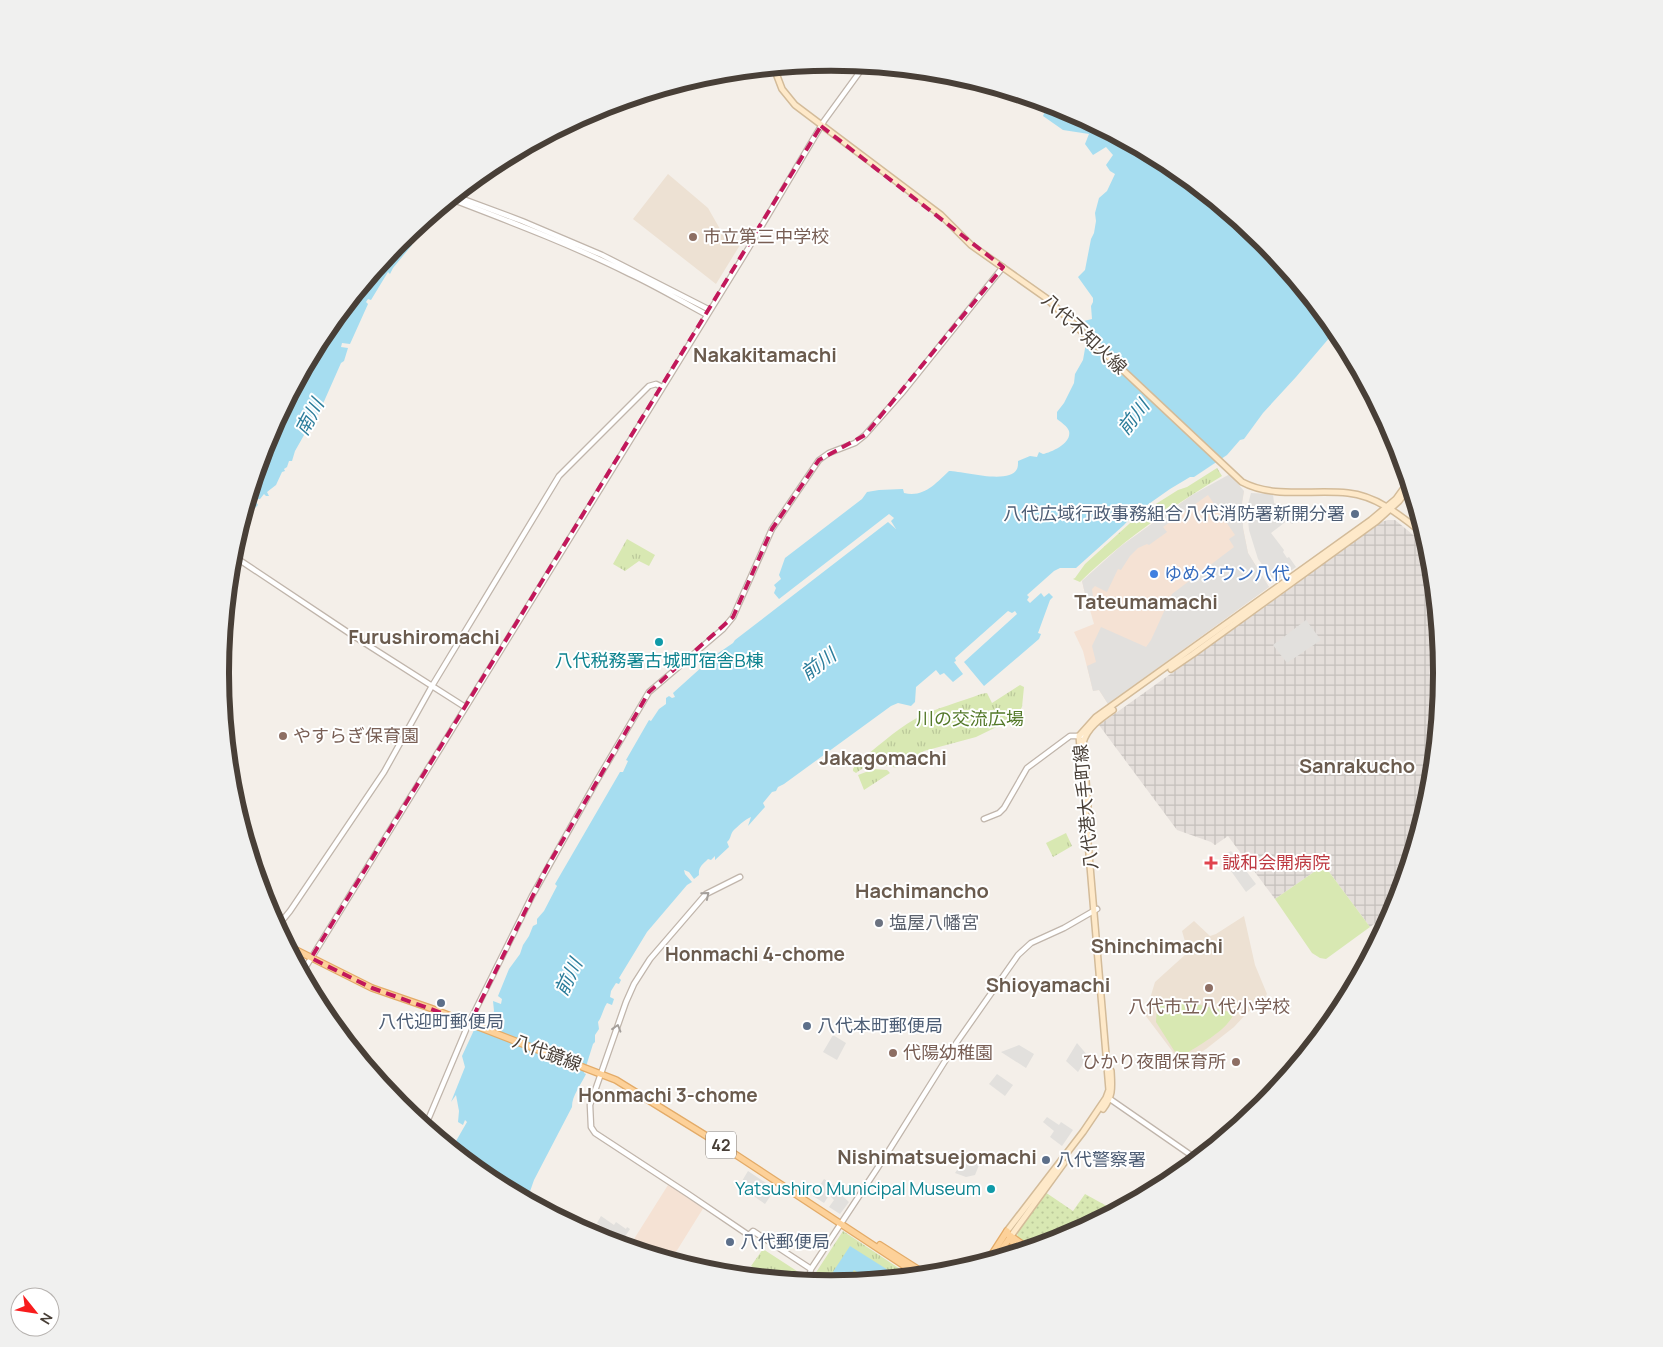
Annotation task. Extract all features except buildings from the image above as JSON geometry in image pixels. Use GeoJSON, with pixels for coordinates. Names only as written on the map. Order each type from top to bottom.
{"type":"FeatureCollection","features":[{"type":"Feature","properties":{"kind":"main road","name":"八代不知火線"},"geometry":{"type":"LineString","coordinates":[[776,74],[779,84],[795,106],[927,204],[948,221],[971,246],[1038,291],[1242,482],[1258,489],[1274,492],[1349,493],[1366,497],[1388,508],[1415,528]]}},
{"type":"Feature","properties":{"kind":"main road","name":"八代港大手町線"},"geometry":{"type":"LineString","coordinates":[[1110,1099],[1112,1090],[1082,736],[1096,722],[1159,676],[1193,654],[1377,521],[1404,488]]}},
{"type":"Feature","properties":{"kind":"main road","name":"八代港大手町線"},"geometry":{"type":"LineString","coordinates":[[1388,508],[1399,501],[1406,492]]}},
{"type":"Feature","properties":{"kind":"main road","name":"八代港大手町線"},"geometry":{"type":"LineString","coordinates":[[1009,1234],[1106,1098],[1108,1090],[1096,910]]}},
{"type":"Feature","properties":{"kind":"main road","name":"八代鏡線"},"geometry":{"type":"LineString","coordinates":[[297,951],[372,988],[430,1008],[616,1080],[841,1223],[912,1271]]}},
{"type":"Feature","properties":{"kind":"main road"},"geometry":{"type":"LineString","coordinates":[[994,1253],[1110,1099]]}},
{"type":"Feature","properties":{"kind":"main road","name":"八代鏡線"},"geometry":{"type":"LineString","coordinates":[[841,1223],[848,1225],[918,1270]]}},
{"type":"Feature","properties":{"kind":"main road"},"geometry":{"type":"LineString","coordinates":[[1009,1234],[1023,1245]]}},
{"type":"Feature","properties":{"kind":"main road"},"geometry":{"type":"LineString","coordinates":[[1009,1234],[1016,1247]]}},
{"type":"Feature","properties":{"kind":"main road"},"geometry":{"type":"LineString","coordinates":[[999,1251],[1009,1234]]}},
{"type":"Feature","properties":{"kind":"street"},"geometry":{"type":"LineString","coordinates":[[306,967],[707,315],[821,126],[859,72]]}},
{"type":"Feature","properties":{"kind":"street"},"geometry":{"type":"LineString","coordinates":[[461,199],[613,266],[659,288],[707,315]]}},
{"type":"Feature","properties":{"kind":"street"},"geometry":{"type":"LineString","coordinates":[[458,202],[554,234],[621,263],[710,310]]}},
{"type":"Feature","properties":{"kind":"street"},"geometry":{"type":"LineString","coordinates":[[428,1121],[452,1061],[546,869],[649,692],[714,637],[733,617],[772,529],[813,467],[829,453],[856,443],[865,435],[902,393],[1003,267]]}},
{"type":"Feature","properties":{"kind":"street"},"geometry":{"type":"LineString","coordinates":[[282,920],[384,772],[432,686],[560,476],[649,386],[654,384],[662,387]]}},
{"type":"Feature","properties":{"kind":"street"},"geometry":{"type":"LineString","coordinates":[[240,561],[465,707]]}},
{"type":"Feature","properties":{"kind":"street"},"geometry":{"type":"LineString","coordinates":[[984,819],[999,813],[1004,808],[1027,768],[1070,736],[1082,736]]}},
{"type":"Feature","properties":{"kind":"street"},"geometry":{"type":"LineString","coordinates":[[740,877],[706,894],[650,959],[634,984],[599,1073],[590,1105],[592,1131],[747,1234],[749,1235],[753,1231],[811,1269]]}},
{"type":"Feature","properties":{"kind":"street"},"geometry":{"type":"LineString","coordinates":[[810,1275],[811,1269],[971,1021],[1018,955],[1031,943],[1064,928],[1096,910]]}},
{"type":"Feature","properties":{"kind":"street"},"geometry":{"type":"LineString","coordinates":[[1110,1099],[1192,1156]]}},
{"type":"Feature","properties":{"kind":"highlighted area"},"geometry":{"type":"Polygon","coordinates":[[[821,126],[1003,267],[865,435],[819,460],[772,529],[733,617],[649,692],[546,869],[470,1023],[372,988],[311,958],[821,126]]]}},
{"type":"Feature","properties":{"kind":"shaded area","name":"市立第三中学校"},"geometry":{"type":"Polygon","coordinates":[[[668,174],[708,208],[720,229],[740,245],[716,284],[633,219],[668,174]]]}},
{"type":"Feature","properties":{"kind":"shaded area"},"geometry":{"type":"Polygon","coordinates":[[[1230,474],[1244,491],[1242,503],[1243,528],[1248,553],[1269,587],[1108,704],[1099,690],[1093,691],[1087,666],[1096,662],[1092,646],[1101,627],[1146,647],[1172,594],[1234,547],[1229,539],[1235,535],[1208,495],[1163,527],[1167,532],[1149,545],[1138,548],[1121,570],[1118,569],[1107,592],[1095,586],[1092,589],[1093,596],[1086,598],[1082,581],[1121,546],[1192,495],[1230,474]]]}},
{"type":"Feature","properties":{"kind":"shaded area"},"geometry":{"type":"Polygon","coordinates":[[[1244,491],[1242,503],[1243,528],[1248,553],[1269,587],[1108,704],[1099,690],[1093,691],[1083,651],[1074,632],[1094,624],[1090,610],[1093,609],[1090,597],[1086,598],[1082,581],[1121,546],[1192,495],[1244,491]]]}},
{"type":"Feature","properties":{"kind":"shaded area"},"geometry":{"type":"Polygon","coordinates":[[[1251,493],[1273,494],[1274,503],[1301,517],[1292,524],[1288,520],[1271,533],[1284,550],[1283,552],[1287,558],[1289,557],[1296,567],[1275,582],[1258,559],[1249,530],[1247,508],[1251,493]]]}},
{"type":"Feature","properties":{"kind":"shaded area"},"geometry":{"type":"Polygon","coordinates":[[[1395,520],[1418,539],[1429,595],[1434,674],[1429,752],[1413,829],[1402,867],[1388,904],[1382,919],[1370,927],[1324,865],[1275,899],[1228,836],[1215,845],[1177,830],[1099,725],[1381,522],[1395,520]]]}},
{"type":"Feature","properties":{"kind":"shaded area"},"geometry":{"type":"Polygon","coordinates":[[[1306,620],[1321,640],[1287,663],[1273,645],[1306,620]]]}},
{"type":"Feature","properties":{"kind":"shaded area"},"geometry":{"type":"Polygon","coordinates":[[[1231,851],[1256,884],[1246,892],[1221,857],[1231,851]]]}},
{"type":"Feature","properties":{"kind":"shaded area","name":"八代市立八代小学校"},"geometry":{"type":"Polygon","coordinates":[[[1244,916],[1255,965],[1267,994],[1263,1001],[1247,1013],[1234,1027],[1206,1049],[1182,1064],[1145,1015],[1155,982],[1188,952],[1182,931],[1194,921],[1210,936],[1244,916]]]}},
{"type":"Feature","properties":{"kind":"shaded area"},"geometry":{"type":"Polygon","coordinates":[[[833,1035],[846,1043],[837,1060],[823,1052],[833,1035]]]}},
{"type":"Feature","properties":{"kind":"shaded area"},"geometry":{"type":"Polygon","coordinates":[[[1077,1043],[1088,1056],[1078,1072],[1066,1061],[1077,1043]]]}},
{"type":"Feature","properties":{"kind":"shaded area"},"geometry":{"type":"Polygon","coordinates":[[[1019,1045],[1034,1054],[1026,1068],[1001,1052],[1019,1045]]]}},
{"type":"Feature","properties":{"kind":"shaded area"},"geometry":{"type":"Polygon","coordinates":[[[997,1074],[1013,1085],[1005,1096],[989,1084],[997,1074]]]}},
{"type":"Feature","properties":{"kind":"shaded area"},"geometry":{"type":"Polygon","coordinates":[[[1047,1117],[1059,1125],[1061,1122],[1073,1130],[1062,1146],[1050,1137],[1054,1131],[1043,1122],[1047,1117]]]}},
{"type":"Feature","properties":{"kind":"shaded area"},"geometry":{"type":"Polygon","coordinates":[[[972,1154],[981,1160],[975,1175],[966,1177],[955,1173],[964,1160],[968,1162],[972,1154]]]}},
{"type":"Feature","properties":{"kind":"shaded area"},"geometry":{"type":"Polygon","coordinates":[[[748,1171],[775,1189],[765,1204],[739,1186],[748,1171]]]}},
{"type":"Feature","properties":{"kind":"shaded area"},"geometry":{"type":"Polygon","coordinates":[[[824,1179],[835,1186],[824,1203],[813,1196],[824,1179]]]}},
{"type":"Feature","properties":{"kind":"shaded area"},"geometry":{"type":"Polygon","coordinates":[[[668,1185],[704,1207],[674,1255],[632,1242],[668,1185]]]}},
{"type":"Feature","properties":{"kind":"shaded area"},"geometry":{"type":"Polygon","coordinates":[[[836,1190],[849,1202],[840,1214],[829,1207],[834,1200],[831,1197],[836,1190]]]}},
{"type":"Feature","properties":{"kind":"shaded area"},"geometry":{"type":"Polygon","coordinates":[[[601,1216],[614,1225],[616,1222],[626,1229],[627,1227],[630,1229],[624,1239],[603,1231],[604,1228],[597,1223],[601,1216]]]}},
{"type":"Feature","properties":{"kind":"green space"},"geometry":{"type":"Polygon","coordinates":[[[1217,468],[1222,476],[1148,525],[1113,552],[1080,582],[1073,579],[1085,564],[1140,514],[1217,468]]]}},
{"type":"Feature","properties":{"kind":"green space"},"geometry":{"type":"Polygon","coordinates":[[[627,539],[655,555],[649,566],[639,561],[625,571],[613,564],[627,539]]]}},
{"type":"Feature","properties":{"kind":"green space","name":"川の交流広場"},"geometry":{"type":"Polygon","coordinates":[[[1020,685],[1024,687],[1022,707],[1015,718],[976,737],[924,751],[897,767],[874,764],[856,773],[853,771],[856,764],[915,719],[981,694],[987,693],[992,703],[1020,685]]]}},
{"type":"Feature","properties":{"kind":"green space"},"geometry":{"type":"Polygon","coordinates":[[[874,769],[887,770],[890,773],[864,790],[858,775],[874,769]]]}},
{"type":"Feature","properties":{"kind":"green space"},"geometry":{"type":"Polygon","coordinates":[[[1066,833],[1072,846],[1053,857],[1046,843],[1066,833]]]}},
{"type":"Feature","properties":{"kind":"green space"},"geometry":{"type":"Polygon","coordinates":[[[1324,865],[1370,927],[1326,959],[1312,953],[1275,899],[1324,865]]]}},
{"type":"Feature","properties":{"kind":"green space"},"geometry":{"type":"Polygon","coordinates":[[[1170,998],[1234,1013],[1226,1025],[1219,1031],[1184,1055],[1175,1052],[1156,1022],[1157,1008],[1170,998]]]}},
{"type":"Feature","properties":{"kind":"green space"},"geometry":{"type":"Polygon","coordinates":[[[1045,1192],[1073,1211],[1085,1194],[1110,1208],[1062,1230],[1026,1243],[1017,1237],[1018,1231],[1045,1192]]]}},
{"type":"Feature","properties":{"kind":"green space"},"geometry":{"type":"Polygon","coordinates":[[[843,1231],[904,1271],[832,1276],[815,1274],[843,1231]]]}},
{"type":"Feature","properties":{"kind":"green space"},"geometry":{"type":"Polygon","coordinates":[[[763,1249],[802,1275],[759,1271],[751,1266],[763,1249]]]}},
{"type":"Feature","properties":{"kind":"water","name":"前川"},"geometry":{"type":"Polygon","coordinates":[[[1045,111],[1098,133],[1133,152],[1198,196],[1229,221],[1284,276],[1330,337],[1263,413],[1244,439],[1240,440],[1227,455],[1194,477],[1190,477],[1170,489],[1133,515],[1076,568],[1060,568],[1054,571],[1027,595],[1029,597],[1027,600],[1030,603],[1041,593],[1044,597],[1049,593],[1053,597],[1050,600],[1038,633],[1041,634],[1039,639],[984,686],[964,662],[1017,614],[1015,611],[1012,613],[1008,611],[955,658],[956,661],[954,662],[963,674],[953,682],[944,673],[940,675],[936,670],[916,687],[915,702],[911,706],[898,703],[891,706],[778,787],[776,791],[772,792],[763,803],[765,807],[748,826],[751,817],[733,831],[727,842],[729,847],[715,860],[715,856],[711,860],[708,859],[700,868],[699,875],[694,879],[689,872],[684,870],[692,882],[687,885],[647,932],[619,978],[621,980],[619,984],[616,983],[611,991],[610,997],[614,999],[612,1005],[607,1003],[598,1022],[599,1029],[595,1035],[595,1042],[584,1073],[586,1074],[575,1094],[572,1107],[534,1180],[529,1194],[497,1174],[455,1143],[467,1122],[465,1120],[463,1125],[458,1122],[459,1111],[456,1095],[451,1102],[465,1067],[462,1056],[474,1030],[491,1020],[494,1011],[493,1001],[501,1004],[502,999],[498,996],[509,969],[520,954],[533,926],[537,924],[537,919],[544,911],[557,886],[555,884],[620,772],[623,772],[628,761],[626,760],[649,720],[651,721],[659,709],[666,704],[666,698],[669,696],[675,697],[673,693],[714,656],[888,522],[896,529],[891,521],[894,518],[889,514],[779,599],[774,593],[776,588],[774,585],[781,579],[779,575],[785,558],[862,499],[867,492],[903,489],[904,493],[918,493],[934,485],[949,471],[996,477],[1005,476],[1012,474],[1017,469],[1018,461],[1030,456],[1037,457],[1039,452],[1043,454],[1051,451],[1064,443],[1069,435],[1066,426],[1057,419],[1057,412],[1074,383],[1075,374],[1083,360],[1086,343],[1079,332],[1079,325],[1084,321],[1092,319],[1091,306],[1093,302],[1093,298],[1078,277],[1085,270],[1094,233],[1095,213],[1099,198],[1107,191],[1115,174],[1106,165],[1113,155],[1106,147],[1093,155],[1085,144],[1089,134],[1063,130],[1043,116],[1045,111]]]}},
{"type":"Feature","properties":{"kind":"water","name":"南川"},"geometry":{"type":"Polygon","coordinates":[[[411,244],[412,245],[390,274],[388,272],[371,300],[368,299],[366,302],[368,304],[350,344],[342,343],[341,347],[348,348],[344,361],[341,363],[318,415],[316,414],[295,451],[292,461],[289,461],[276,485],[267,492],[269,496],[264,494],[256,502],[258,505],[252,511],[275,443],[291,407],[310,372],[354,307],[379,276],[411,244]]]}},
{"type":"Feature","properties":{"kind":"water"},"geometry":{"type":"Polygon","coordinates":[[[850,1246],[888,1270],[905,1271],[861,1275],[854,1270],[851,1275],[830,1276],[850,1246]]]}},
{"type":"Feature","properties":{"kind":"place","name":"市立第三中学校"},"geometry":{"type":"Point","coordinates":[693,237]}},
{"type":"Feature","properties":{"kind":"place","name":"八代広域行政事務組合八代消防署新開分署"},"geometry":{"type":"Point","coordinates":[1355,514]}},
{"type":"Feature","properties":{"kind":"place","name":"ゆめタウン八代"},"geometry":{"type":"Point","coordinates":[1154,574]}},
{"type":"Feature","properties":{"kind":"place","name":"八代税務署古城町宿舎B棟"},"geometry":{"type":"Point","coordinates":[659,642]}},
{"type":"Feature","properties":{"kind":"place","name":"やすらぎ保育園"},"geometry":{"type":"Point","coordinates":[283,736]}},
{"type":"Feature","properties":{"kind":"place","name":"誠和会開病院"},"geometry":{"type":"Point","coordinates":[1211,863]}},
{"type":"Feature","properties":{"kind":"place","name":"塩屋八幡宮"},"geometry":{"type":"Point","coordinates":[879,923]}},
{"type":"Feature","properties":{"kind":"place","name":"八代市立八代小学校"},"geometry":{"type":"Point","coordinates":[1209,988]}},
{"type":"Feature","properties":{"kind":"place","name":"八代迎町郵便局"},"geometry":{"type":"Point","coordinates":[441,1003]}},
{"type":"Feature","properties":{"kind":"place","name":"八代本町郵便局"},"geometry":{"type":"Point","coordinates":[807,1026]}},
{"type":"Feature","properties":{"kind":"place","name":"代陽幼稚園"},"geometry":{"type":"Point","coordinates":[893,1053]}},
{"type":"Feature","properties":{"kind":"place","name":"ひかり夜間保育所"},"geometry":{"type":"Point","coordinates":[1236,1062]}},
{"type":"Feature","properties":{"kind":"place","name":"八代警察署"},"geometry":{"type":"Point","coordinates":[1046,1160]}},
{"type":"Feature","properties":{"kind":"place","name":"Yatsushiro Municipal Museum"},"geometry":{"type":"Point","coordinates":[991,1189]}},
{"type":"Feature","properties":{"kind":"place","name":"八代郵便局"},"geometry":{"type":"Point","coordinates":[730,1242]}},
{"type":"Feature","properties":{"kind":"district","name":"Nakakitamachi"},"geometry":{"type":"Point","coordinates":[765,355]}},
{"type":"Feature","properties":{"kind":"district","name":"Tateumamachi"},"geometry":{"type":"Point","coordinates":[1146,602]}},
{"type":"Feature","properties":{"kind":"district","name":"Furushiromachi"},"geometry":{"type":"Point","coordinates":[424,637]}},
{"type":"Feature","properties":{"kind":"district","name":"Jakagomachi"},"geometry":{"type":"Point","coordinates":[883,758]}},
{"type":"Feature","properties":{"kind":"district","name":"Sanrakucho"},"geometry":{"type":"Point","coordinates":[1357,766]}},
{"type":"Feature","properties":{"kind":"district","name":"Hachimancho"},"geometry":{"type":"Point","coordinates":[922,891]}},
{"type":"Feature","properties":{"kind":"district","name":"Shinchimachi"},"geometry":{"type":"Point","coordinates":[1157,946]}},
{"type":"Feature","properties":{"kind":"district","name":"Honmachi 4-chome"},"geometry":{"type":"Point","coordinates":[755,954]}},
{"type":"Feature","properties":{"kind":"district","name":"Shioyamachi"},"geometry":{"type":"Point","coordinates":[1048,985]}},
{"type":"Feature","properties":{"kind":"district","name":"Honmachi 3-chome"},"geometry":{"type":"Point","coordinates":[668,1095]}},
{"type":"Feature","properties":{"kind":"district","name":"Nishimatsuejomachi"},"geometry":{"type":"Point","coordinates":[937,1157]}}]}
